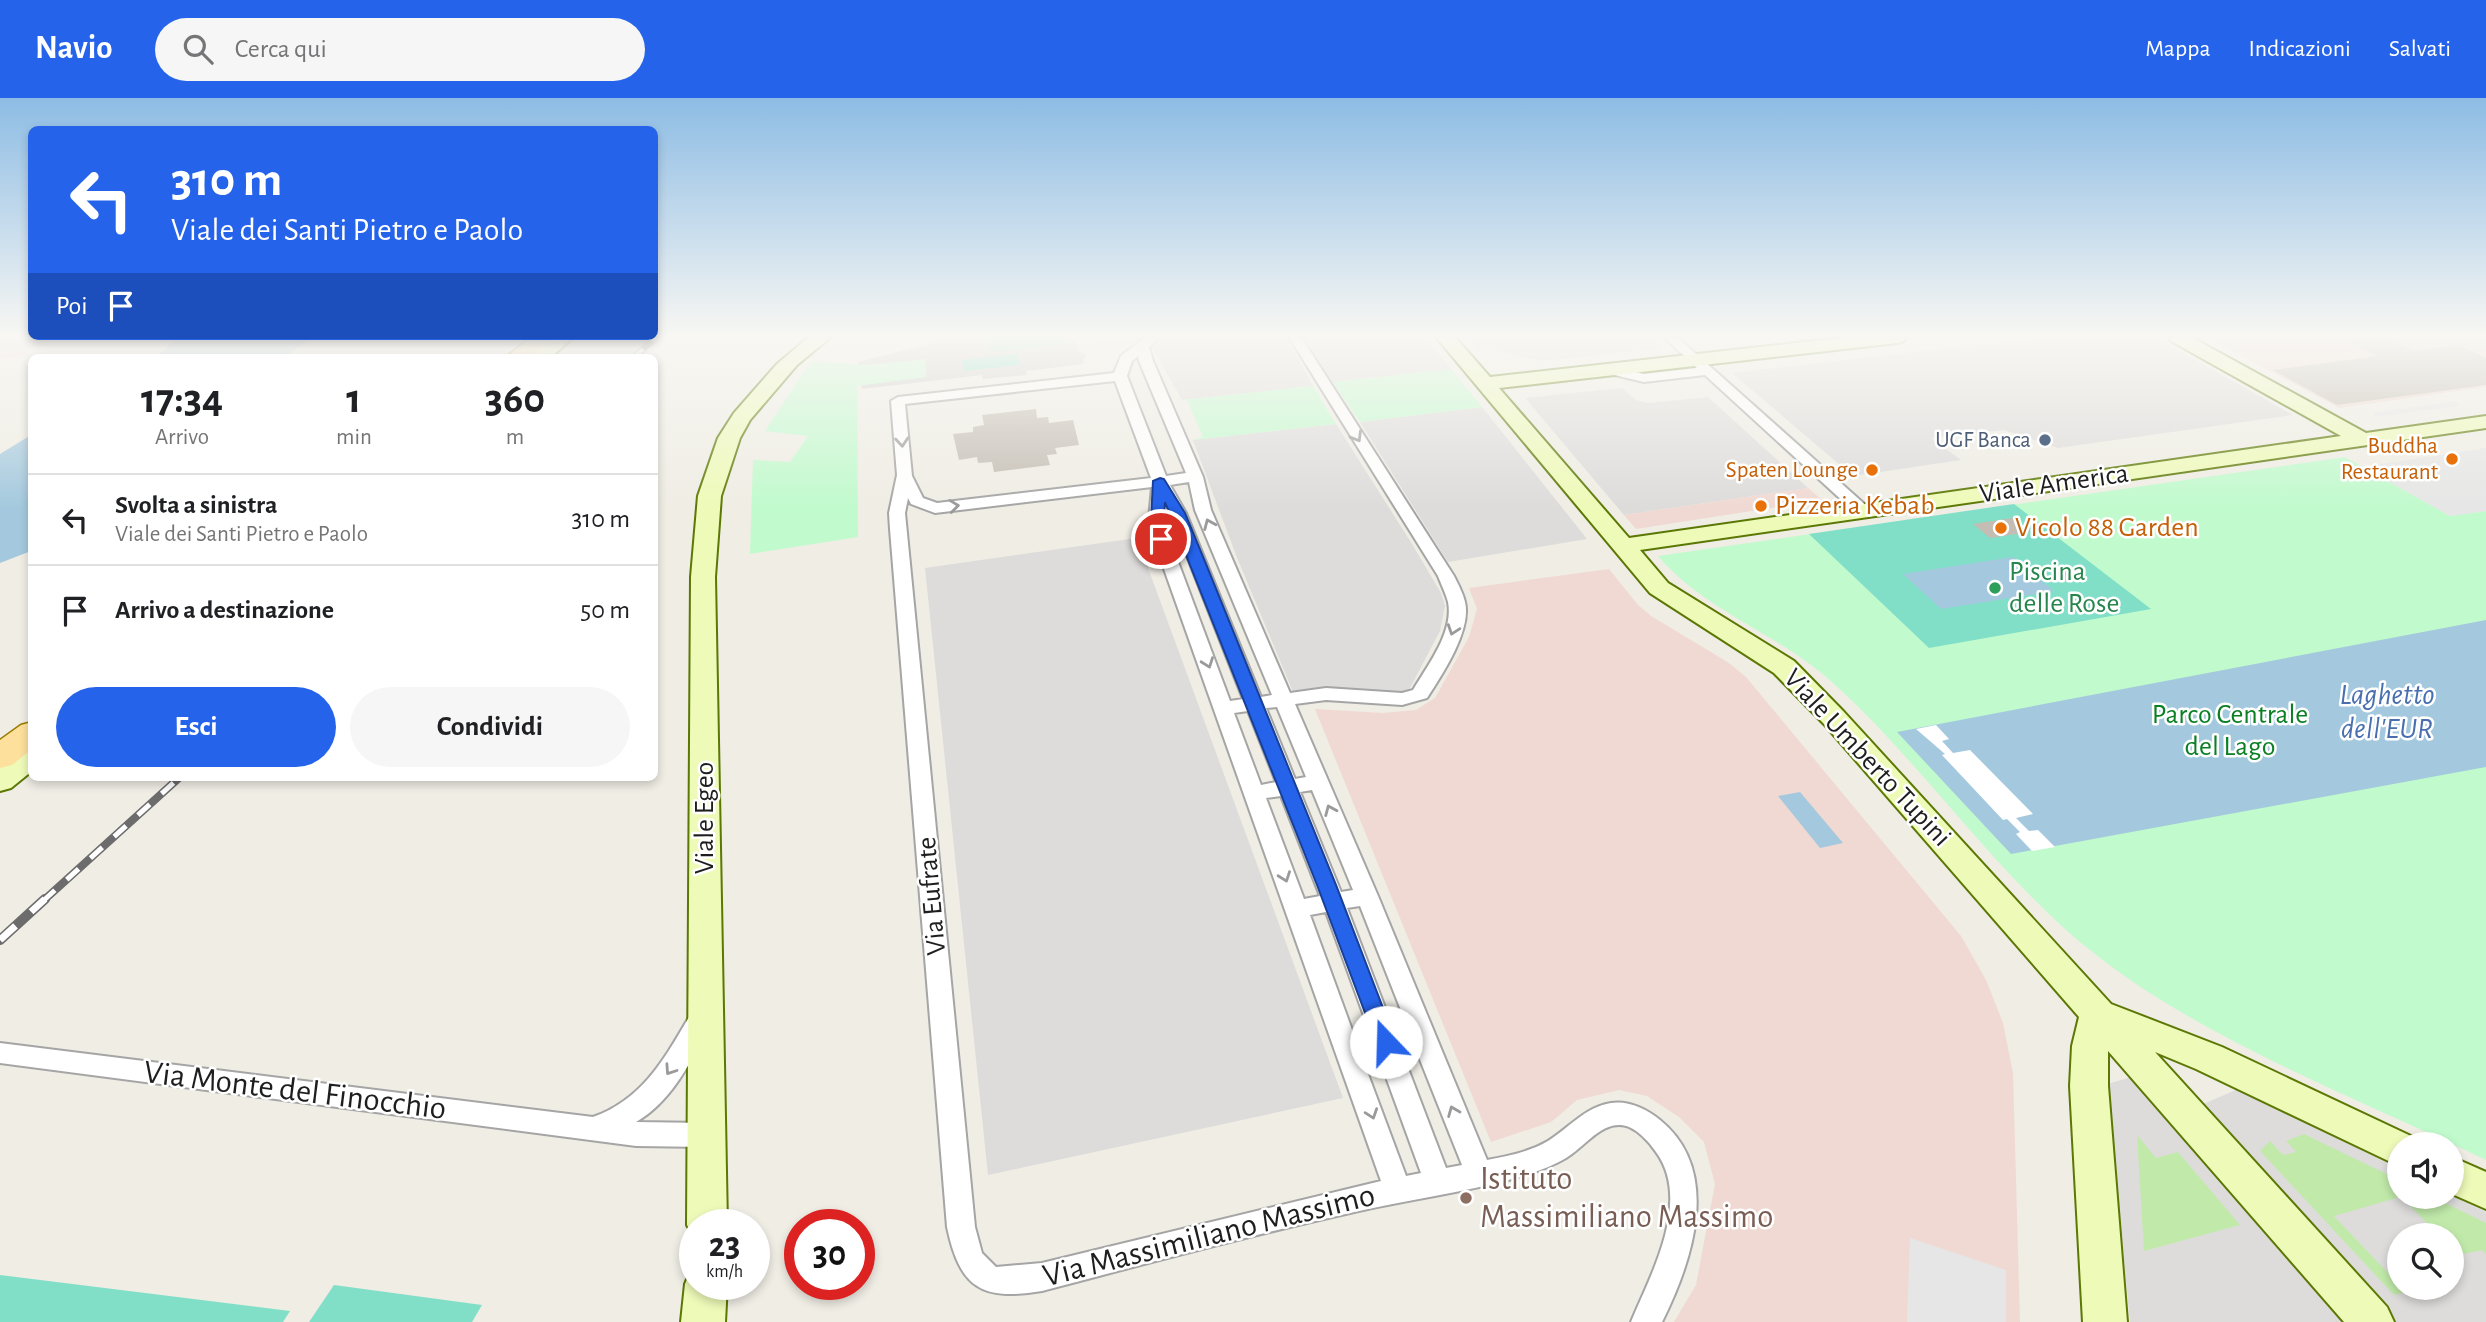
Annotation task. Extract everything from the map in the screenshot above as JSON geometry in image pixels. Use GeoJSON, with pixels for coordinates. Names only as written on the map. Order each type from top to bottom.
{"type":"FeatureCollection","features":[{"type":"Feature","properties":{"kind":"main road"},"geometry":{"type":"LineString","coordinates":[[0,757],[28,736]]}},
{"type":"Feature","properties":{"kind":"street","name":"Viale Egeo"},"geometry":{"type":"LineString","coordinates":[[707,1209],[703,550],[714,482],[740,418],[742,400],[746,394]]}},
{"type":"Feature","properties":{"kind":"street","name":"Viale Egeo"},"geometry":{"type":"LineString","coordinates":[[740,418],[764,394]]}},
{"type":"Feature","properties":{"kind":"street"},"geometry":{"type":"LineString","coordinates":[[959,394],[898,401],[905,475],[917,501],[935,508],[1195,477]]}},
{"type":"Feature","properties":{"kind":"street"},"geometry":{"type":"LineString","coordinates":[[1126,394],[1160,481],[1178,513],[1199,564],[1333,903],[1438,1182]]}},
{"type":"Feature","properties":{"kind":"street"},"geometry":{"type":"LineString","coordinates":[[1160,394],[1195,477],[1203,510],[1367,896],[1479,1174]]}},
{"type":"Feature","properties":{"kind":"street"},"geometry":{"type":"LineString","coordinates":[[1224,708],[1339,693],[1394,699],[1416,696],[1426,688],[1454,627],[1457,611],[1453,590],[1331,394]]}},
{"type":"Feature","properties":{"kind":"street","name":"Viale Umberto Tupini"},"geometry":{"type":"LineString","coordinates":[[1493,394],[1654,583],[1675,600],[1765,654],[1802,684],[2372,1322]]}},
{"type":"Feature","properties":{"kind":"street"},"geometry":{"type":"LineString","coordinates":[[1734,394],[1864,512]]}},
{"type":"Feature","properties":{"kind":"street"},"geometry":{"type":"LineString","coordinates":[[2281,394],[2363,440]]}},
{"type":"Feature","properties":{"kind":"street","name":"Viale America"},"geometry":{"type":"LineString","coordinates":[[1621,546],[2486,422]]}},
{"type":"Feature","properties":{"kind":"street","name":"Via Eufrate"},"geometry":{"type":"LineString","coordinates":[[905,475],[897,513],[961,1227],[968,1260],[981,1275]]}},
{"type":"Feature","properties":{"kind":"street"},"geometry":{"type":"LineString","coordinates":[[1160,481],[1158,524],[1172,568],[1398,1190]]}},
{"type":"Feature","properties":{"kind":"street"},"geometry":{"type":"LineString","coordinates":[[1172,568],[1224,561]]}},
{"type":"Feature","properties":{"kind":"street"},"geometry":{"type":"LineString","coordinates":[[1194,625],[1249,617]]}},
{"type":"Feature","properties":{"kind":"street"},"geometry":{"type":"LineString","coordinates":[[0,781],[28,759]]}},
{"type":"Feature","properties":{"kind":"street"},"geometry":{"type":"LineString","coordinates":[[1255,793],[1318,782]]}},
{"type":"Feature","properties":{"kind":"street"},"geometry":{"type":"LineString","coordinates":[[1297,909],[1367,896]]}},
{"type":"Feature","properties":{"kind":"street","name":"Via Monte del Finocchio"},"geometry":{"type":"LineString","coordinates":[[589,1129],[616,1121],[647,1101],[672,1068],[705,1012]]}},
{"type":"Feature","properties":{"kind":"street"},"geometry":{"type":"LineString","coordinates":[[2105,1322],[2090,1121],[2089,1065],[2097,1014],[2249,1076],[2387,1143]]}},
{"type":"Feature","properties":{"kind":"street"},"geometry":{"type":"LineString","coordinates":[[1349,1050],[1423,1035]]}},
{"type":"Feature","properties":{"kind":"street","name":"Via Monte del Finocchio"},"geometry":{"type":"LineString","coordinates":[[0,1053],[589,1129],[636,1134],[706,1135]]}},
{"type":"Feature","properties":{"kind":"street","name":"Via Massimiliano Massimo"},"geometry":{"type":"LineString","coordinates":[[981,1275],[1000,1282],[1042,1277],[1398,1190],[1527,1163],[1553,1152],[1600,1116],[1627,1115],[1651,1127],[1676,1156],[1684,1184],[1681,1220],[1671,1265],[1646,1322]]}},
{"type":"Feature","properties":{"kind":"street"},"geometry":{"type":"LineString","coordinates":[[2464,1181],[2486,1191]]}},
{"type":"Feature","properties":{"kind":"street"},"geometry":{"type":"LineString","coordinates":[[703,1322],[705,1300]]}},
{"type":"Feature","properties":{"kind":"shaded area"},"geometry":{"type":"Polygon","coordinates":[[[1179,394],[1237,394],[1182,400],[1179,394]]]}},
{"type":"Feature","properties":{"kind":"shaded area"},"geometry":{"type":"Polygon","coordinates":[[[1563,394],[1629,394],[1636,400],[1648,403],[1708,397],[1808,488],[1624,515],[1525,398],[1563,394]]]}},
{"type":"Feature","properties":{"kind":"shaded area"},"geometry":{"type":"Polygon","coordinates":[[[1757,394],[2256,394],[2293,415],[2058,448],[2004,430],[1931,438],[1961,460],[1853,476],[1757,394]]]}},
{"type":"Feature","properties":{"kind":"shaded area"},"geometry":{"type":"Polygon","coordinates":[[[2313,394],[2436,394],[2339,408],[2313,394]]]}},
{"type":"Feature","properties":{"kind":"shaded area"},"geometry":{"type":"Polygon","coordinates":[[[2455,401],[2459,406],[2376,417],[2373,413],[2455,401]]]}},
{"type":"Feature","properties":{"kind":"shaded area"},"geometry":{"type":"Polygon","coordinates":[[[1482,407],[1587,539],[1448,562],[1360,422],[1482,407]]]}},
{"type":"Feature","properties":{"kind":"shaded area"},"geometry":{"type":"Polygon","coordinates":[[[1336,424],[1412,544],[1441,593],[1445,606],[1440,631],[1410,688],[1400,693],[1353,688],[1293,692],[1236,555],[1193,440],[1336,424]]]}},
{"type":"Feature","properties":{"kind":"shaded area"},"geometry":{"type":"Polygon","coordinates":[[[2486,448],[2486,511],[2450,516],[2363,467],[2486,448]]]}},
{"type":"Feature","properties":{"kind":"shaded area"},"geometry":{"type":"Polygon","coordinates":[[[1808,488],[1822,500],[1636,529],[1624,515],[1808,488]]]}},
{"type":"Feature","properties":{"kind":"shaded area"},"geometry":{"type":"Polygon","coordinates":[[[1137,538],[1343,1098],[988,1175],[925,568],[1137,538]]]}},
{"type":"Feature","properties":{"kind":"shaded area"},"geometry":{"type":"Polygon","coordinates":[[[1609,569],[1638,605],[1651,616],[1729,663],[1746,677],[1961,936],[1986,980],[2003,1023],[2013,1073],[2020,1322],[1674,1322],[1696,1285],[1715,1184],[1704,1142],[1679,1117],[1647,1096],[1619,1090],[1577,1100],[1551,1122],[1491,1142],[1315,709],[1383,713],[1416,710],[1435,698],[1469,637],[1477,609],[1469,588],[1609,569]]]}},
{"type":"Feature","properties":{"kind":"shaded area"},"geometry":{"type":"Polygon","coordinates":[[[2132,1077],[2345,1322],[2130,1322],[2107,1084],[2132,1077]]]}},
{"type":"Feature","properties":{"kind":"shaded area"},"geometry":{"type":"Polygon","coordinates":[[[2238,1089],[2387,1163],[2387,1209],[2464,1209],[2464,1201],[2486,1212],[2486,1322],[2393,1322],[2199,1106],[2238,1089]]]}},
{"type":"Feature","properties":{"kind":"shaded area"},"geometry":{"type":"Polygon","coordinates":[[[1910,1238],[2006,1270],[2006,1322],[1907,1322],[1910,1238]]]}},
{"type":"Feature","properties":{"kind":"green space"},"geometry":{"type":"Polygon","coordinates":[[[789,394],[857,394],[858,537],[750,554],[753,460],[790,462],[808,436],[765,431],[789,394]]]}},
{"type":"Feature","properties":{"kind":"green space"},"geometry":{"type":"Polygon","coordinates":[[[1237,394],[1318,394],[1336,424],[1193,440],[1203,437],[1187,400],[1182,400],[1237,394]]]}},
{"type":"Feature","properties":{"kind":"green space"},"geometry":{"type":"Polygon","coordinates":[[[1341,394],[1471,394],[1482,407],[1360,422],[1341,394]]]}},
{"type":"Feature","properties":{"kind":"green space","name":"Parco Centrale del Lago"},"geometry":{"type":"Polygon","coordinates":[[[2345,457],[2450,516],[2486,511],[2486,1160],[2464,1150],[2464,1132],[2425,1132],[2322,1085],[2212,1030],[2110,966],[2034,900],[1892,742],[1833,683],[1812,665],[1720,608],[1677,575],[1658,556],[2345,457]]]}},
{"type":"Feature","properties":{"kind":"green space","name":"Piscina delle Rose"},"geometry":{"type":"Polygon","coordinates":[[[2014,504],[2151,609],[1929,648],[1809,534],[2014,504]]]}},
{"type":"Feature","properties":{"kind":"green space"},"geometry":{"type":"Polygon","coordinates":[[[2304,1134],[2387,1174],[2387,1201],[2334,1216],[2387,1272],[2387,1287],[2260,1151],[2270,1141],[2283,1155],[2296,1152],[2286,1141],[2304,1134]]]}},
{"type":"Feature","properties":{"kind":"green space"},"geometry":{"type":"Polygon","coordinates":[[[2137,1135],[2156,1158],[2178,1152],[2240,1225],[2144,1251],[2137,1135]]]}},
{"type":"Feature","properties":{"kind":"green space"},"geometry":{"type":"Polygon","coordinates":[[[2413,1209],[2457,1209],[2486,1223],[2486,1254],[2482,1250],[2464,1254],[2464,1223],[2427,1223],[2413,1209]]]}},
{"type":"Feature","properties":{"kind":"green space"},"geometry":{"type":"Polygon","coordinates":[[[0,1275],[290,1311],[283,1322],[0,1322],[0,1275]]]}},
{"type":"Feature","properties":{"kind":"green space"},"geometry":{"type":"Polygon","coordinates":[[[334,1285],[482,1305],[472,1322],[309,1322],[334,1285]]]}},
{"type":"Feature","properties":{"kind":"water"},"geometry":{"type":"Polygon","coordinates":[[[28,437],[28,552],[0,563],[0,454],[28,437]]]}},
{"type":"Feature","properties":{"kind":"water"},"geometry":{"type":"Polygon","coordinates":[[[2013,557],[2054,591],[1941,609],[1903,574],[2013,557]]]}},
{"type":"Feature","properties":{"kind":"water","name":"Laghetto dell'EUR"},"geometry":{"type":"Polygon","coordinates":[[[2486,620],[2486,767],[2011,854],[1897,732],[2486,620]]]}},
{"type":"Feature","properties":{"kind":"water"},"geometry":{"type":"Polygon","coordinates":[[[1800,792],[1843,843],[1820,848],[1778,796],[1800,792]]]}},
{"type":"Feature","properties":{"kind":"pier"},"geometry":{"type":"Polygon","coordinates":[[[1936,725],[1949,739],[1942,741],[1953,753],[1970,750],[2033,814],[2016,818],[2029,831],[2038,830],[2055,847],[2032,851],[2016,834],[2020,832],[2007,819],[2003,820],[1942,755],[1945,754],[1916,729],[1936,725]]]}},
{"type":"Feature","properties":{"kind":"building"},"geometry":{"type":"Polygon","coordinates":[[[2317,394],[2418,394],[2337,405],[2317,394]]]}},
{"type":"Feature","properties":{"kind":"building"},"geometry":{"type":"Polygon","coordinates":[[[1036,409],[1037,418],[1048,417],[1049,423],[1073,420],[1079,445],[1055,448],[1057,454],[1047,455],[1050,465],[994,472],[992,462],[978,463],[977,457],[959,460],[953,434],[973,432],[973,427],[984,425],[982,415],[1036,409]]]}},
{"type":"Feature","properties":{"kind":"building","name":"Vicolo 88 Garden"},"geometry":{"type":"Polygon","coordinates":[[[2012,518],[2030,532],[1990,538],[1973,524],[2012,518]]]}},
{"type":"Feature","properties":{"kind":"railway"},"geometry":{"type":"LineString","coordinates":[[43,901],[176,781]]}},
{"type":"Feature","properties":{"kind":"railway"},"geometry":{"type":"LineString","coordinates":[[0,940],[45,899]]}},
{"type":"Feature","properties":{"kind":"place","name":"UGF Banca"},"geometry":{"type":"Point","coordinates":[2045,440]}},
{"type":"Feature","properties":{"kind":"place","name":"Buddha Restaurant"},"geometry":{"type":"Point","coordinates":[2452,459]}},
{"type":"Feature","properties":{"kind":"place","name":"Spaten Lounge"},"geometry":{"type":"Point","coordinates":[1872,470]}},
{"type":"Feature","properties":{"kind":"place","name":"Pizzeria Kebab"},"geometry":{"type":"Point","coordinates":[1761,506]}},
{"type":"Feature","properties":{"kind":"place","name":"Vicolo 88 Garden"},"geometry":{"type":"Point","coordinates":[2001,528]}},
{"type":"Feature","properties":{"kind":"place","name":"Piscina delle Rose"},"geometry":{"type":"Point","coordinates":[1995,588]}},
{"type":"Feature","properties":{"kind":"place","name":"Istituto Massimiliano Massimo"},"geometry":{"type":"Point","coordinates":[1466,1198]}},
{"type":"Feature","properties":{"kind":"route"},"geometry":{"type":"LineString","coordinates":[[1161,539],[1157,520],[1160,481],[1178,513],[1199,564],[1386,1042]]}}]}
